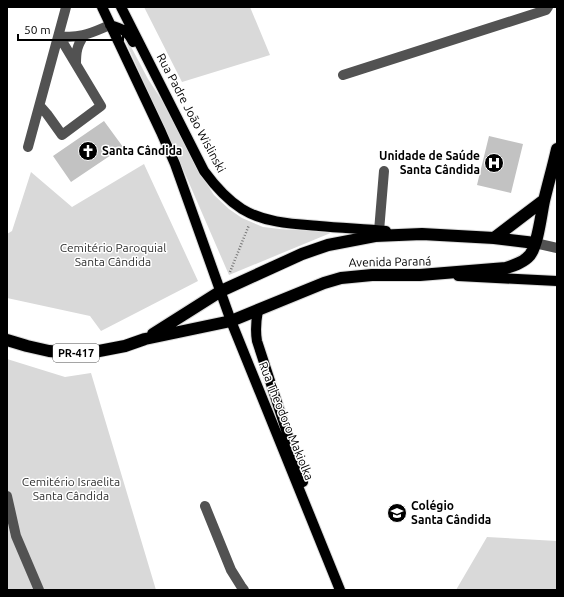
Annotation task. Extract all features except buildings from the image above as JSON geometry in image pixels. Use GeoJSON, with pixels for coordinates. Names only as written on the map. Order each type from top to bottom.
{"type":"FeatureCollection","features":[{"type":"Feature","properties":{"kind":"highway"},"geometry":{"type":"LineString","coordinates":[[420,275],[506,268],[526,260],[531,254],[535,243],[557,150]]}},
{"type":"Feature","properties":{"kind":"highway"},"geometry":{"type":"LineString","coordinates":[[494,238],[544,200]]}},
{"type":"Feature","properties":{"kind":"highway","name":"Avenida Paraná"},"geometry":{"type":"LineString","coordinates":[[221,291],[302,254],[328,245],[375,236],[422,234],[507,240]]}},
{"type":"Feature","properties":{"kind":"highway"},"geometry":{"type":"LineString","coordinates":[[507,240],[535,243]]}},
{"type":"Feature","properties":{"kind":"highway"},"geometry":{"type":"LineString","coordinates":[[507,240],[518,243],[525,249],[525,258],[522,262]]}},
{"type":"Feature","properties":{"kind":"highway","name":"Avenida Paraná"},"geometry":{"type":"LineString","coordinates":[[232,321],[324,283],[341,278],[372,275],[420,275]]}},
{"type":"Feature","properties":{"kind":"highway","name":"PR-417"},"geometry":{"type":"LineString","coordinates":[[145,339],[221,291]]}},
{"type":"Feature","properties":{"kind":"highway","name":"PR-417"},"geometry":{"type":"LineString","coordinates":[[7,340],[49,351],[74,353],[99,352],[125,346],[145,339],[232,321]]}},
{"type":"Feature","properties":{"kind":"main road"},"geometry":{"type":"LineString","coordinates":[[102,7],[175,164],[221,291]]}},
{"type":"Feature","properties":{"kind":"main road","name":"Rua Padre João Wislinski"},"geometry":{"type":"LineString","coordinates":[[121,7],[196,157],[210,180],[222,194],[233,203],[253,215],[264,219],[286,223],[422,234]]}},
{"type":"Feature","properties":{"kind":"main road"},"geometry":{"type":"LineString","coordinates":[[110,25],[121,28],[131,37],[143,61],[163,89]]}},
{"type":"Feature","properties":{"kind":"main road","name":"Avenida Paraná"},"geometry":{"type":"LineString","coordinates":[[420,275],[557,281]]}},
{"type":"Feature","properties":{"kind":"main road","name":"Rua Theodoro Makiolka"},"geometry":{"type":"LineString","coordinates":[[221,291],[340,590]]}},
{"type":"Feature","properties":{"kind":"main road","name":"Rua Theodoro Makiolka"},"geometry":{"type":"LineString","coordinates":[[258,310],[256,325],[257,341],[328,560]]}},
{"type":"Feature","properties":{"kind":"street"},"geometry":{"type":"LineString","coordinates":[[28,147],[66,7]]}},
{"type":"Feature","properties":{"kind":"street"},"geometry":{"type":"LineString","coordinates":[[342,75],[546,10],[548,7]]}},
{"type":"Feature","properties":{"kind":"street"},"geometry":{"type":"LineString","coordinates":[[59,36],[75,37],[110,25]]}},
{"type":"Feature","properties":{"kind":"street"},"geometry":{"type":"LineString","coordinates":[[76,64],[76,52],[84,35]]}},
{"type":"Feature","properties":{"kind":"street"},"geometry":{"type":"LineString","coordinates":[[40,106],[62,135],[101,106],[59,36]]}},
{"type":"Feature","properties":{"kind":"street"},"geometry":{"type":"LineString","coordinates":[[379,231],[384,171]]}},
{"type":"Feature","properties":{"kind":"street"},"geometry":{"type":"LineString","coordinates":[[535,243],[557,244]]}},
{"type":"Feature","properties":{"kind":"street"},"geometry":{"type":"LineString","coordinates":[[535,243],[557,248]]}},
{"type":"Feature","properties":{"kind":"street"},"geometry":{"type":"LineString","coordinates":[[7,496],[12,538],[39,590]]}},
{"type":"Feature","properties":{"kind":"street"},"geometry":{"type":"LineString","coordinates":[[205,506],[230,570],[244,590]]}},
{"type":"Feature","properties":{"kind":"path"},"geometry":{"type":"LineString","coordinates":[[221,291],[253,215]]}},
{"type":"Feature","properties":{"kind":"green space"},"geometry":{"type":"Polygon","coordinates":[[[144,7],[250,7],[270,55],[182,82],[144,7]]]}},
{"type":"Feature","properties":{"kind":"green space"},"geometry":{"type":"Polygon","coordinates":[[[124,38],[128,41],[148,79],[169,111],[205,181],[214,195],[229,209],[242,218],[263,227],[333,232],[229,275],[124,38]]]}},
{"type":"Feature","properties":{"kind":"green space","name":"Cemitério Paroquial Santa Cândida"},"geometry":{"type":"Polygon","coordinates":[[[144,164],[198,281],[101,331],[90,316],[7,298],[7,234],[12,231],[31,172],[72,207],[144,164]]]}},
{"type":"Feature","properties":{"kind":"green space","name":"Cemitério Israelita Santa Cândida"},"geometry":{"type":"Polygon","coordinates":[[[7,359],[65,377],[91,373],[156,590],[7,590],[7,359]]]}},
{"type":"Feature","properties":{"kind":"green space"},"geometry":{"type":"Polygon","coordinates":[[[487,537],[557,541],[557,590],[456,590],[487,537]]]}},
{"type":"Feature","properties":{"kind":"place","name":"Santa Cândida"},"geometry":{"type":"Point","coordinates":[88,151]}},
{"type":"Feature","properties":{"kind":"place","name":"Unidade de Saúde Santa Cândida"},"geometry":{"type":"Point","coordinates":[494,163]}},
{"type":"Feature","properties":{"kind":"place","name":"Colégio Santa Cândida"},"geometry":{"type":"Point","coordinates":[397,513]}}]}
